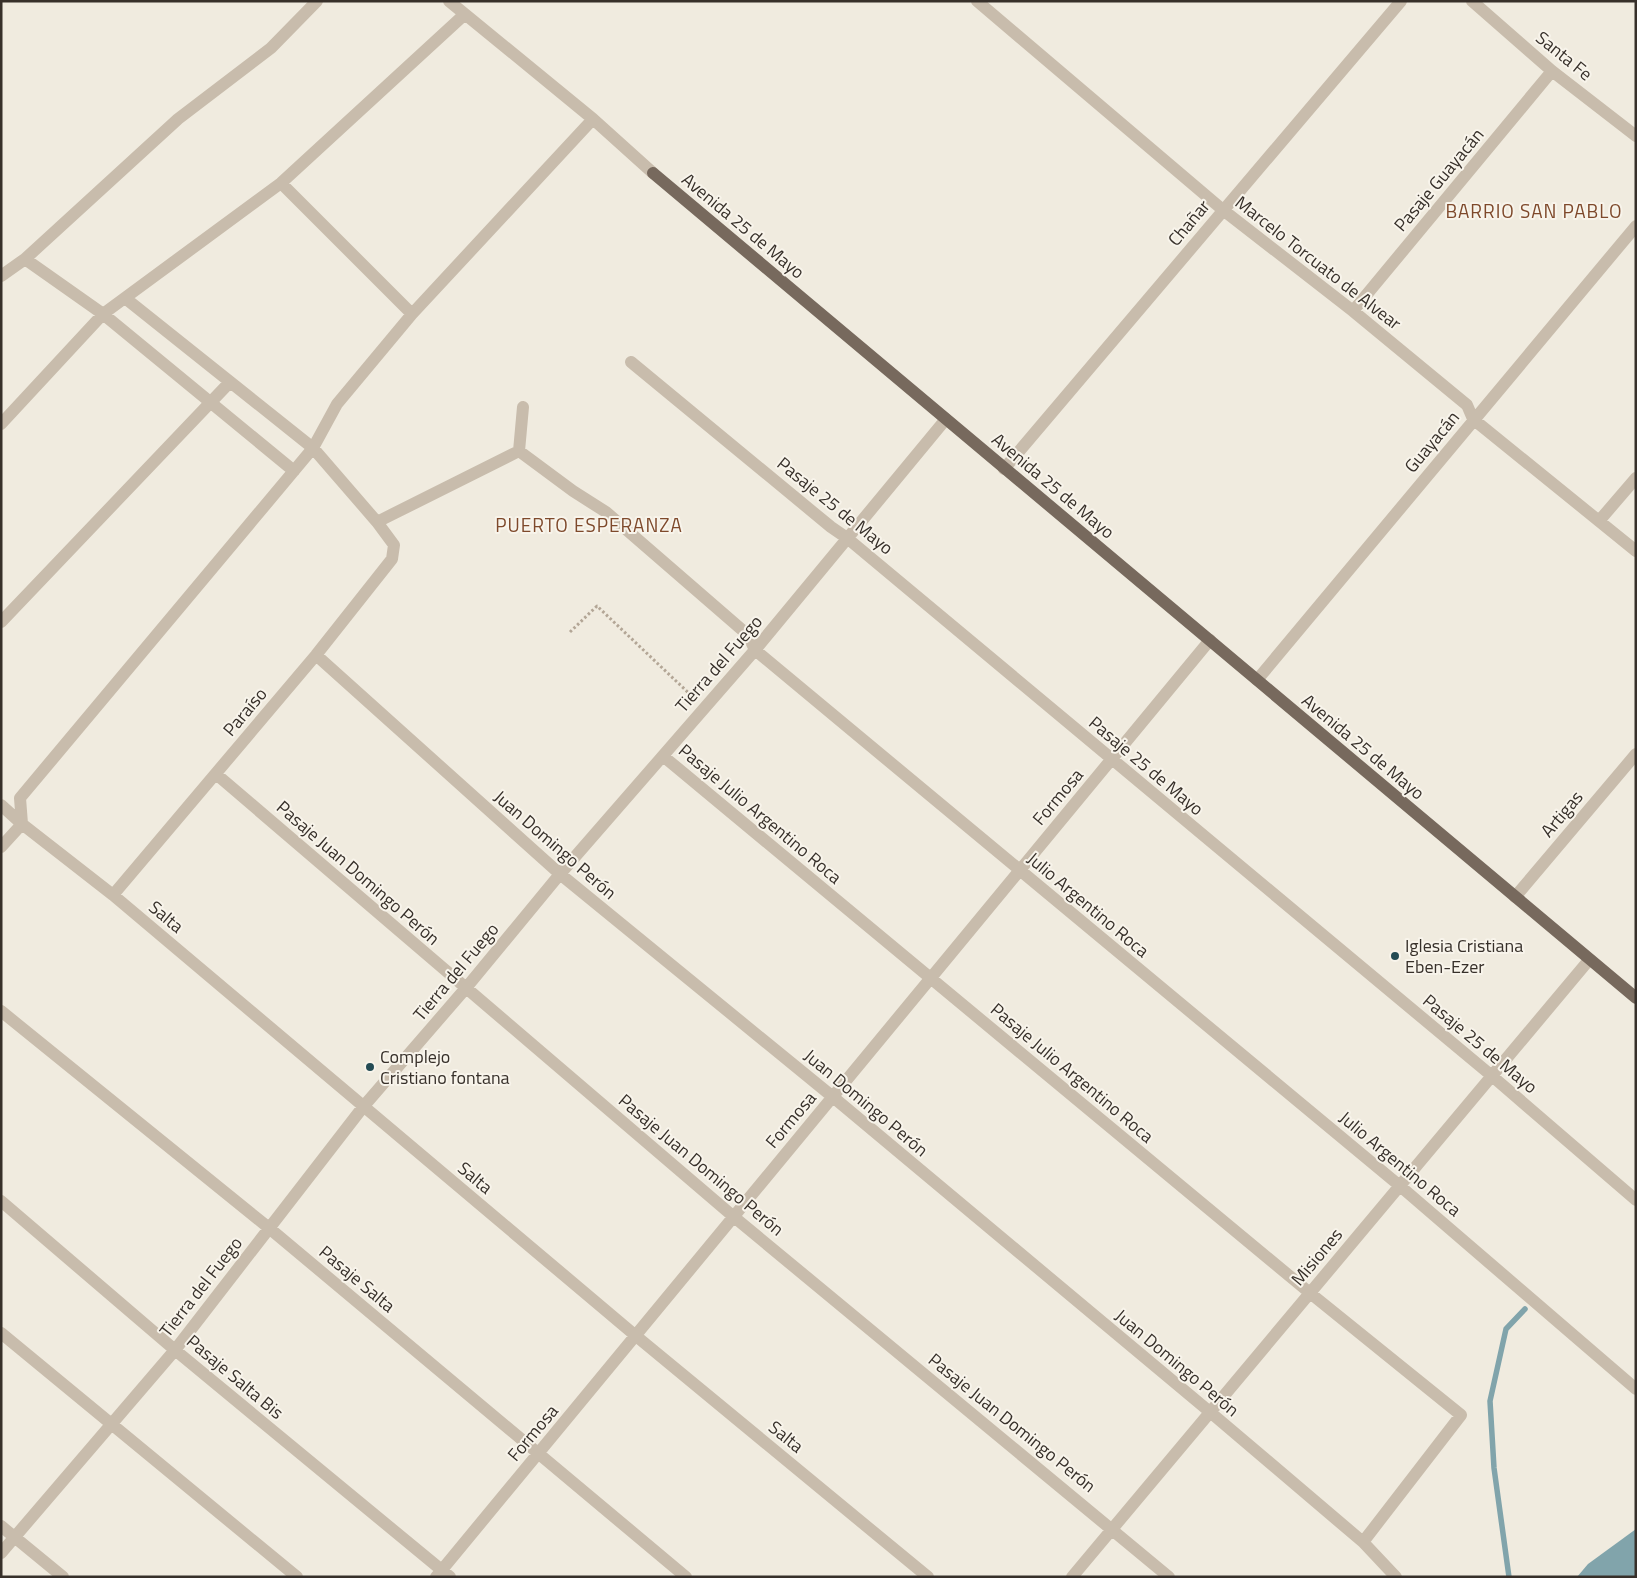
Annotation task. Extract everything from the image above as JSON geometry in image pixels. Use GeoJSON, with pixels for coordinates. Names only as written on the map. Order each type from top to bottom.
{"type":"FeatureCollection","features":[{"type":"Feature","properties":{"kind":"main road","name":"Avenida 25 de Mayo"},"geometry":{"type":"LineString","coordinates":[[653,173],[1636,998]]}},
{"type":"Feature","properties":{"kind":"street"},"geometry":{"type":"LineString","coordinates":[[1,276],[25,259],[178,119],[271,48],[317,1]]}},
{"type":"Feature","properties":{"kind":"street","name":"Avenida 25 de Mayo"},"geometry":{"type":"LineString","coordinates":[[449,1],[593,119],[653,173]]}},
{"type":"Feature","properties":{"kind":"street","name":"Marcelo Torcuato de Alvear"},"geometry":{"type":"LineString","coordinates":[[977,1],[1223,210],[1353,311],[1467,405],[1473,419],[1636,551]]}},
{"type":"Feature","properties":{"kind":"street","name":"Chañar"},"geometry":{"type":"LineString","coordinates":[[1004,468],[1402,1]]}},
{"type":"Feature","properties":{"kind":"street","name":"Santa Fe"},"geometry":{"type":"LineString","coordinates":[[1472,1],[1552,71],[1636,136]]}},
{"type":"Feature","properties":{"kind":"street"},"geometry":{"type":"LineString","coordinates":[[1,424],[103,314],[281,183],[465,14]]}},
{"type":"Feature","properties":{"kind":"street","name":"Pasaje Guayacán"},"geometry":{"type":"LineString","coordinates":[[1353,311],[1552,71]]}},
{"type":"Feature","properties":{"kind":"street"},"geometry":{"type":"LineString","coordinates":[[1,847],[22,824],[20,798],[313,448],[337,404],[412,314],[593,119]]}},
{"type":"Feature","properties":{"kind":"street"},"geometry":{"type":"LineString","coordinates":[[281,183],[412,314]]}},
{"type":"Feature","properties":{"kind":"street","name":"Guayacán"},"geometry":{"type":"LineString","coordinates":[[1257,680],[1636,226]]}},
{"type":"Feature","properties":{"kind":"street"},"geometry":{"type":"LineString","coordinates":[[25,259],[103,314],[294,471]]}},
{"type":"Feature","properties":{"kind":"street"},"geometry":{"type":"LineString","coordinates":[[125,298],[313,448],[377,522],[519,451],[523,407]]}},
{"type":"Feature","properties":{"kind":"street","name":"Pasaje 25 de Mayo"},"geometry":{"type":"LineString","coordinates":[[631,362],[831,527],[847,538],[1492,1076],[1636,1200]]}},
{"type":"Feature","properties":{"kind":"street"},"geometry":{"type":"LineString","coordinates":[[1,622],[230,382]]}},
{"type":"Feature","properties":{"kind":"street","name":"Tierra del Fuego"},"geometry":{"type":"LineString","coordinates":[[1,1553],[175,1350],[363,1107],[466,988],[560,874],[755,650],[946,419]]}},
{"type":"Feature","properties":{"kind":"street","name":"Julio Argentino Roca"},"geometry":{"type":"LineString","coordinates":[[519,451],[573,491],[606,512],[748,635],[755,650],[1400,1186],[1636,1389]]}},
{"type":"Feature","properties":{"kind":"street"},"geometry":{"type":"LineString","coordinates":[[1599,521],[1636,478]]}},
{"type":"Feature","properties":{"kind":"street","name":"Paraíso"},"geometry":{"type":"LineString","coordinates":[[113,895],[316,655],[392,560],[394,545],[377,522]]}},
{"type":"Feature","properties":{"kind":"street","name":"Formosa"},"geometry":{"type":"LineString","coordinates":[[443,1575],[538,1453],[1210,640]]}},
{"type":"Feature","properties":{"kind":"street","name":"Juan Domingo Perón"},"geometry":{"type":"LineString","coordinates":[[316,655],[560,874],[833,1097],[1210,1412],[1364,1542],[1396,1577]]}},
{"type":"Feature","properties":{"kind":"street","name":"Artigas"},"geometry":{"type":"LineString","coordinates":[[1515,897],[1636,754]]}},
{"type":"Feature","properties":{"kind":"street","name":"Pasaje Julio Argentino Roca"},"geometry":{"type":"LineString","coordinates":[[663,756],[1310,1293],[1460,1415],[1364,1542]]}},
{"type":"Feature","properties":{"kind":"street","name":"Pasaje Juan Domingo Perón"},"geometry":{"type":"LineString","coordinates":[[216,774],[734,1217],[1169,1577]]}},
{"type":"Feature","properties":{"kind":"street","name":"Salta"},"geometry":{"type":"LineString","coordinates":[[1,805],[22,824],[113,895],[636,1336],[928,1577]]}},
{"type":"Feature","properties":{"kind":"street","name":"Misiones"},"geometry":{"type":"LineString","coordinates":[[1072,1577],[1589,960]]}},
{"type":"Feature","properties":{"kind":"street","name":"Pasaje Salta"},"geometry":{"type":"LineString","coordinates":[[1,1011],[268,1228],[686,1577]]}},
{"type":"Feature","properties":{"kind":"street","name":"Pasaje Salta Bis"},"geometry":{"type":"LineString","coordinates":[[1,1201],[443,1575]]}},
{"type":"Feature","properties":{"kind":"street"},"geometry":{"type":"LineString","coordinates":[[1,1333],[296,1577]]}},
{"type":"Feature","properties":{"kind":"street"},"geometry":{"type":"LineString","coordinates":[[1,1526],[62,1577]]}},
{"type":"Feature","properties":{"kind":"path"},"geometry":{"type":"LineString","coordinates":[[570,632],[597,606],[704,708]]}},
{"type":"Feature","properties":{"kind":"water"},"geometry":{"type":"Polygon","coordinates":[[[1636,1529],[1636,1577],[1577,1577],[1588,1564],[1636,1529]]]}},
{"type":"Feature","properties":{"kind":"waterway"},"geometry":{"type":"LineString","coordinates":[[1509,1577],[1494,1468],[1490,1401],[1506,1329],[1525,1309]]}},
{"type":"Feature","properties":{"kind":"place","name":"Iglesia Cristiana Eben-Ezer"},"geometry":{"type":"Point","coordinates":[1395,956]}},
{"type":"Feature","properties":{"kind":"place","name":"Complejo Cristiano fontana"},"geometry":{"type":"Point","coordinates":[370,1067]}},
{"type":"Feature","properties":{"kind":"district","name":"BARRIO SAN PABLO"},"geometry":{"type":"Point","coordinates":[1534,211]}},
{"type":"Feature","properties":{"kind":"district","name":"PUERTO ESPERANZA"},"geometry":{"type":"Point","coordinates":[589,525]}}]}
